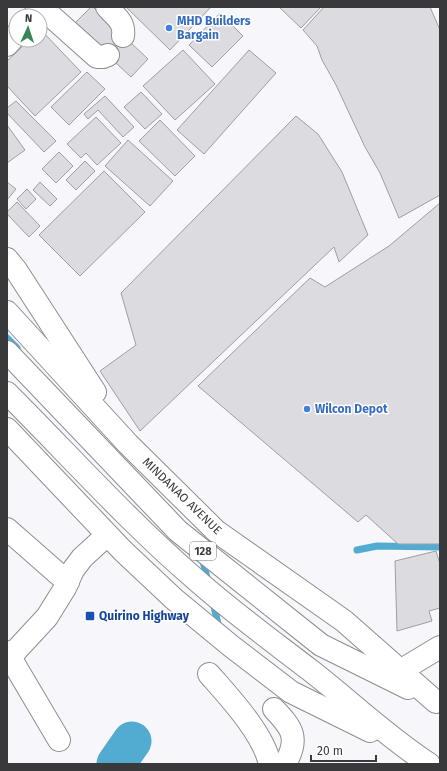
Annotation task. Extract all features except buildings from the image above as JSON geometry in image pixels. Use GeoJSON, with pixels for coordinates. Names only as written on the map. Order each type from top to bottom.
{"type":"FeatureCollection","features":[{"type":"Feature","properties":{"kind":"main road"},"geometry":{"type":"LineString","coordinates":[[107,7],[123,24],[124,36]]}},
{"type":"Feature","properties":{"kind":"main road"},"geometry":{"type":"LineString","coordinates":[[48,16],[97,56],[103,57],[108,55]]}},
{"type":"Feature","properties":{"kind":"main road"},"geometry":{"type":"LineString","coordinates":[[7,259],[16,270],[128,444]]}},
{"type":"Feature","properties":{"kind":"main road","name":"MINDANAO AVENUE"},"geometry":{"type":"LineString","coordinates":[[7,312],[128,444],[216,531],[344,621],[438,703]]}},
{"type":"Feature","properties":{"kind":"main road","name":"MINDANAO AVENUE"},"geometry":{"type":"LineString","coordinates":[[7,352],[178,531],[322,645],[438,703]]}},
{"type":"Feature","properties":{"kind":"main road","name":"128"},"geometry":{"type":"LineString","coordinates":[[7,393],[143,531],[193,577],[248,624],[311,671],[403,747],[429,764]]}},
{"type":"Feature","properties":{"kind":"main road","name":"128"},"geometry":{"type":"LineString","coordinates":[[7,429],[107,535],[174,599],[231,646],[291,692],[403,747]]}},
{"type":"Feature","properties":{"kind":"main road"},"geometry":{"type":"LineString","coordinates":[[7,529],[27,548],[68,582]]}},
{"type":"Feature","properties":{"kind":"main road"},"geometry":{"type":"LineString","coordinates":[[59,740],[9,654],[47,617],[68,582],[73,570],[82,558],[107,535]]}},
{"type":"Feature","properties":{"kind":"main road"},"geometry":{"type":"LineString","coordinates":[[400,671],[440,648]]}},
{"type":"Feature","properties":{"kind":"main road"},"geometry":{"type":"LineString","coordinates":[[209,674],[237,706],[260,740],[270,764]]}},
{"type":"Feature","properties":{"kind":"main road"},"geometry":{"type":"LineString","coordinates":[[248,723],[274,708],[291,692]]}},
{"type":"Feature","properties":{"kind":"main road"},"geometry":{"type":"LineString","coordinates":[[274,708],[288,724],[293,738],[290,756],[285,764]]}},
{"type":"Feature","properties":{"kind":"waterway"},"geometry":{"type":"LineString","coordinates":[[7,338],[17,348]]}},
{"type":"Feature","properties":{"kind":"waterway"},"geometry":{"type":"LineString","coordinates":[[357,550],[377,546],[440,547]]}},
{"type":"Feature","properties":{"kind":"waterway"},"geometry":{"type":"LineString","coordinates":[[202,557],[208,582]]}},
{"type":"Feature","properties":{"kind":"waterway"},"geometry":{"type":"LineString","coordinates":[[213,602],[218,624]]}},
{"type":"Feature","properties":{"kind":"waterway"},"geometry":{"type":"LineString","coordinates":[[116,764],[132,741]]}},
{"type":"Feature","properties":{"kind":"place","name":"MHD Builders Bargain"},"geometry":{"type":"Point","coordinates":[169,28]}},
{"type":"Feature","properties":{"kind":"place","name":"Wilcon Depot"},"geometry":{"type":"Point","coordinates":[307,409]}},
{"type":"Feature","properties":{"kind":"place","name":"Quirino Highway"},"geometry":{"type":"Point","coordinates":[90,616]}}]}
